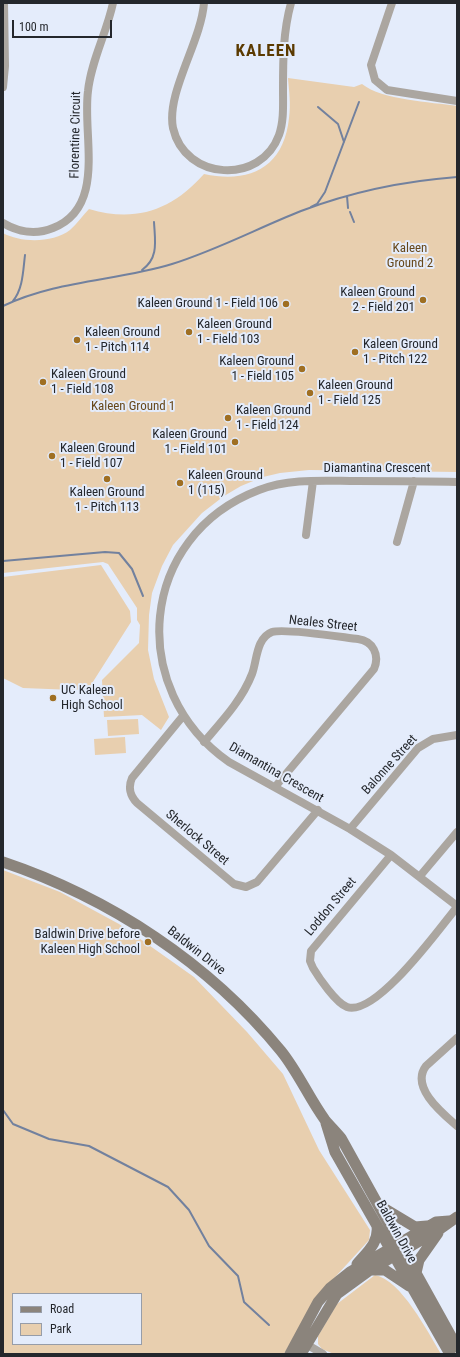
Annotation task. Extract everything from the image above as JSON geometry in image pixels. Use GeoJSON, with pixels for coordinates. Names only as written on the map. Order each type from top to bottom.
{"type":"FeatureCollection","features":[{"type":"Feature","properties":{"kind":"main road","name":"Baldwin Drive"},"geometry":{"type":"LineString","coordinates":[[3,862],[99,902],[151,934],[216,983],[258,1025],[281,1051],[326,1120],[341,1138],[379,1205],[411,1287],[450,1354]]}},
{"type":"Feature","properties":{"kind":"main road","name":"Baldwin Drive"},"geometry":{"type":"LineString","coordinates":[[326,1120],[335,1152],[377,1226],[416,1273],[457,1347]]}},
{"type":"Feature","properties":{"kind":"main road"},"geometry":{"type":"LineString","coordinates":[[379,1205],[415,1227],[436,1227]]}},
{"type":"Feature","properties":{"kind":"main road"},"geometry":{"type":"LineString","coordinates":[[416,1273],[419,1260],[436,1227],[436,1222],[453,1219]]}},
{"type":"Feature","properties":{"kind":"main road"},"geometry":{"type":"LineString","coordinates":[[290,1354],[318,1302],[330,1288],[350,1272],[373,1246],[377,1234],[377,1226]]}},
{"type":"Feature","properties":{"kind":"main road"},"geometry":{"type":"LineString","coordinates":[[350,1272],[396,1250],[436,1227]]}},
{"type":"Feature","properties":{"kind":"main road"},"geometry":{"type":"LineString","coordinates":[[304,1349],[337,1294],[396,1250]]}},
{"type":"Feature","properties":{"kind":"main road"},"geometry":{"type":"LineString","coordinates":[[370,1270],[385,1270],[411,1287]]}},
{"type":"Feature","properties":{"kind":"street"},"geometry":{"type":"LineString","coordinates":[[3,87],[5,66],[4,3]]}},
{"type":"Feature","properties":{"kind":"street","name":"Florentine Circuit"},"geometry":{"type":"LineString","coordinates":[[3,223],[22,231],[35,232],[48,230],[60,225],[71,217],[83,201],[88,182],[88,90],[113,3]]}},
{"type":"Feature","properties":{"kind":"street"},"geometry":{"type":"LineString","coordinates":[[204,3],[201,24],[173,104],[173,124],[179,142],[191,158],[208,168],[228,171],[241,170],[258,162],[268,153],[279,136],[282,117],[284,33],[291,3]]}},
{"type":"Feature","properties":{"kind":"street"},"geometry":{"type":"LineString","coordinates":[[392,3],[371,64],[374,80],[387,90],[457,101]]}},
{"type":"Feature","properties":{"kind":"street"},"geometry":{"type":"LineString","coordinates":[[306,535],[313,481]]}},
{"type":"Feature","properties":{"kind":"street"},"geometry":{"type":"LineString","coordinates":[[397,542],[414,481]]}},
{"type":"Feature","properties":{"kind":"street","name":"Diamantina Crescent"},"geometry":{"type":"LineString","coordinates":[[457,482],[291,482],[270,486],[230,504],[205,524],[190,541],[178,559],[165,589],[160,611],[159,633],[160,655],[165,676],[173,697],[183,716],[204,742],[230,762],[318,810],[391,855],[420,876],[457,907]]}},
{"type":"Feature","properties":{"kind":"street","name":"Neales Street"},"geometry":{"type":"LineString","coordinates":[[204,742],[243,693],[251,676],[259,645],[268,635],[280,631],[358,639],[368,642],[374,650],[376,656],[374,669],[275,787]]}},
{"type":"Feature","properties":{"kind":"street","name":"Sherlock Street"},"geometry":{"type":"LineString","coordinates":[[183,716],[134,775],[130,784],[131,794],[137,803],[234,884],[246,887],[258,882],[318,810]]}},
{"type":"Feature","properties":{"kind":"street","name":"Balonne Street"},"geometry":{"type":"LineString","coordinates":[[350,829],[418,748],[433,739],[457,734]]}},
{"type":"Feature","properties":{"kind":"street"},"geometry":{"type":"LineString","coordinates":[[420,876],[457,832]]}},
{"type":"Feature","properties":{"kind":"street","name":"Loddon Street"},"geometry":{"type":"LineString","coordinates":[[391,855],[311,951],[310,961],[312,968],[340,1003],[348,1007],[358,1007],[383,993],[457,907]]}},
{"type":"Feature","properties":{"kind":"street"},"geometry":{"type":"LineString","coordinates":[[457,1038],[426,1066],[422,1072],[421,1081],[424,1092],[457,1126]]}},
{"type":"Feature","properties":{"kind":"street"},"geometry":{"type":"LineString","coordinates":[[304,1349],[324,1354]]}},
{"type":"Feature","properties":{"kind":"green space"},"geometry":{"type":"Polygon","coordinates":[[[288,78],[354,87],[362,84],[382,94],[394,97],[457,106],[457,472],[309,470],[280,473],[263,477],[241,486],[224,496],[202,513],[173,545],[162,566],[152,593],[149,615],[148,650],[154,679],[169,717],[161,730],[142,715],[104,717],[102,680],[139,643],[140,625],[137,620],[137,608],[108,564],[103,562],[3,573],[3,233],[19,239],[28,240],[55,237],[70,230],[89,209],[106,213],[138,214],[166,205],[179,197],[204,174],[236,176],[250,174],[262,168],[272,160],[280,149],[286,135],[290,108],[288,78]]]}},
{"type":"Feature","properties":{"kind":"green space"},"geometry":{"type":"Polygon","coordinates":[[[101,565],[130,611],[131,622],[89,688],[74,690],[23,688],[3,678],[3,577],[101,565]]]}},
{"type":"Feature","properties":{"kind":"green space"},"geometry":{"type":"Polygon","coordinates":[[[138,719],[139,734],[108,736],[107,720],[138,719]]]}},
{"type":"Feature","properties":{"kind":"green space"},"geometry":{"type":"Polygon","coordinates":[[[125,737],[126,753],[95,755],[94,739],[125,737]]]}},
{"type":"Feature","properties":{"kind":"green space"},"geometry":{"type":"Polygon","coordinates":[[[3,870],[60,892],[119,924],[194,977],[247,1032],[283,1074],[319,1150],[370,1230],[369,1240],[317,1297],[284,1354],[3,1354],[3,870]]]}},
{"type":"Feature","properties":{"kind":"green space"},"geometry":{"type":"Polygon","coordinates":[[[375,1275],[385,1279],[404,1296],[441,1354],[334,1354],[322,1349],[318,1344],[318,1336],[337,1304],[375,1275]]]}},
{"type":"Feature","properties":{"kind":"waterway"},"geometry":{"type":"LineString","coordinates":[[311,207],[317,204],[325,192],[359,102]]}},
{"type":"Feature","properties":{"kind":"waterway"},"geometry":{"type":"LineString","coordinates":[[318,107],[338,124],[344,142]]}},
{"type":"Feature","properties":{"kind":"waterway"},"geometry":{"type":"LineString","coordinates":[[3,306],[24,297],[44,291],[151,270],[172,264],[205,252],[301,211],[339,198],[378,188],[417,181],[457,177]]}},
{"type":"Feature","properties":{"kind":"waterway"},"geometry":{"type":"LineString","coordinates":[[347,196],[348,208]]}},
{"type":"Feature","properties":{"kind":"waterway"},"geometry":{"type":"LineString","coordinates":[[350,212],[354,222]]}},
{"type":"Feature","properties":{"kind":"waterway"},"geometry":{"type":"LineString","coordinates":[[142,270],[154,255],[154,222]]}},
{"type":"Feature","properties":{"kind":"waterway"},"geometry":{"type":"LineString","coordinates":[[13,301],[21,285],[25,255]]}},
{"type":"Feature","properties":{"kind":"waterway"},"geometry":{"type":"LineString","coordinates":[[3,561],[105,552],[119,553],[132,569],[143,596]]}},
{"type":"Feature","properties":{"kind":"waterway"},"geometry":{"type":"LineString","coordinates":[[3,1110],[13,1124],[49,1139],[89,1146],[168,1187],[189,1210],[209,1246],[238,1276],[244,1302],[269,1325]]}},
{"type":"Feature","properties":{"kind":"place","name":"Kaleen Ground 2 - Field 201"},"geometry":{"type":"Point","coordinates":[423,300]}},
{"type":"Feature","properties":{"kind":"place","name":"Kaleen Ground 1 - Field 106"},"geometry":{"type":"Point","coordinates":[286,304]}},
{"type":"Feature","properties":{"kind":"place","name":"Kaleen Ground 1 - Field 103"},"geometry":{"type":"Point","coordinates":[189,332]}},
{"type":"Feature","properties":{"kind":"place","name":"Kaleen Ground 1 - Pitch 114"},"geometry":{"type":"Point","coordinates":[77,340]}},
{"type":"Feature","properties":{"kind":"place","name":"Kaleen Ground 1 - Pitch 122"},"geometry":{"type":"Point","coordinates":[355,352]}},
{"type":"Feature","properties":{"kind":"place","name":"Kaleen Ground 1 - Field 105"},"geometry":{"type":"Point","coordinates":[302,369]}},
{"type":"Feature","properties":{"kind":"place","name":"Kaleen Ground 1 - Field 108"},"geometry":{"type":"Point","coordinates":[43,382]}},
{"type":"Feature","properties":{"kind":"place","name":"Kaleen Ground 1 - Field 125"},"geometry":{"type":"Point","coordinates":[310,393]}},
{"type":"Feature","properties":{"kind":"place","name":"Kaleen Ground 1 - Field 124"},"geometry":{"type":"Point","coordinates":[228,418]}},
{"type":"Feature","properties":{"kind":"place","name":"Kaleen Ground 1 - Field 101"},"geometry":{"type":"Point","coordinates":[235,442]}},
{"type":"Feature","properties":{"kind":"place","name":"Kaleen Ground 1 - Field 107"},"geometry":{"type":"Point","coordinates":[52,456]}},
{"type":"Feature","properties":{"kind":"place","name":"Kaleen Ground 1 - Pitch 113"},"geometry":{"type":"Point","coordinates":[107,479]}},
{"type":"Feature","properties":{"kind":"place","name":"Kaleen Ground 1 (115)"},"geometry":{"type":"Point","coordinates":[180,483]}},
{"type":"Feature","properties":{"kind":"place","name":"UC Kaleen High School"},"geometry":{"type":"Point","coordinates":[53,698]}},
{"type":"Feature","properties":{"kind":"place","name":"Baldwin Drive before Kaleen High School"},"geometry":{"type":"Point","coordinates":[148,942]}},
{"type":"Feature","properties":{"kind":"district","name":"KALEEN"},"geometry":{"type":"Point","coordinates":[266,52]}},
{"type":"Feature","properties":{"kind":"park label","name":"Kaleen Ground 2"},"geometry":{"type":"Point","coordinates":[410,256]}},
{"type":"Feature","properties":{"kind":"park label","name":"Kaleen Ground 1"},"geometry":{"type":"Point","coordinates":[133,407]}}]}
